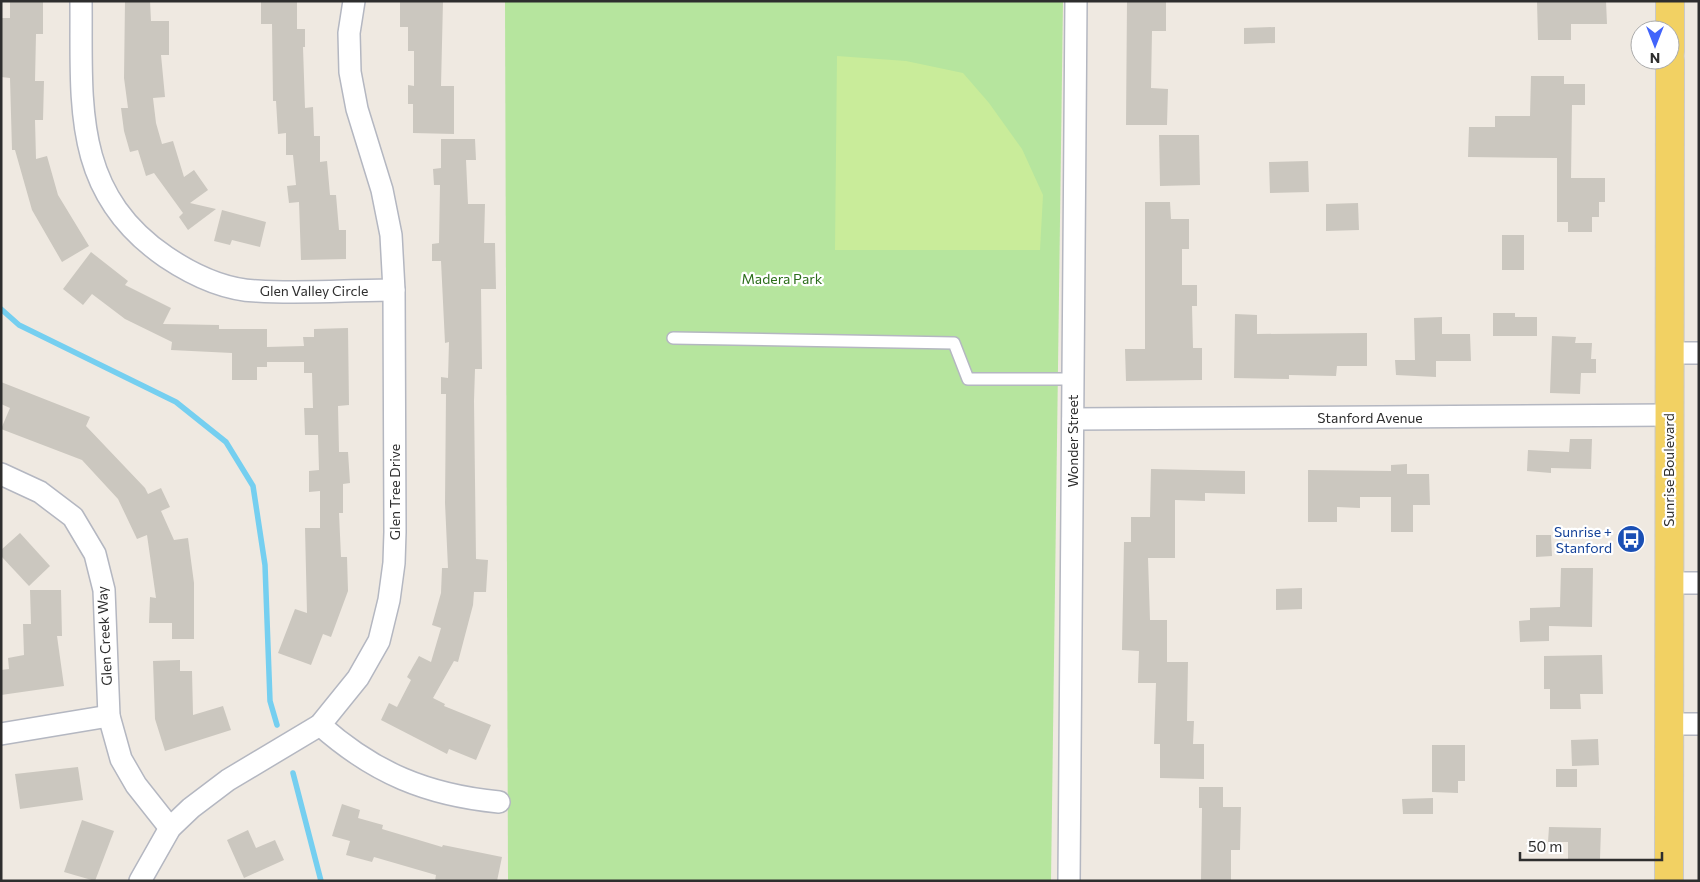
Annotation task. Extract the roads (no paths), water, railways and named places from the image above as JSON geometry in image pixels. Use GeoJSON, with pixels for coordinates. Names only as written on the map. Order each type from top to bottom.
{"type":"FeatureCollection","features":[{"type":"Feature","properties":{"kind":"main road"},"geometry":{"type":"LineString","coordinates":[[1670,1],[1670,20]]}},
{"type":"Feature","properties":{"kind":"main road","name":"Sunrise Boulevard"},"geometry":{"type":"LineString","coordinates":[[1669,881],[1668,415],[1670,70]]}},
{"type":"Feature","properties":{"kind":"street","name":"Glen Valley Circle"},"geometry":{"type":"LineString","coordinates":[[81,1],[84,130],[92,164],[122,218],[141,239],[180,267],[204,279],[256,292],[394,290]]}},
{"type":"Feature","properties":{"kind":"street","name":"Glen Tree Drive"},"geometry":{"type":"LineString","coordinates":[[140,881],[170,828],[191,808],[228,780],[320,725],[358,678],[379,641],[389,600],[394,562],[395,532],[394,290],[391,235],[382,190],[357,109],[350,72],[349,33],[354,1]]}},
{"type":"Feature","properties":{"kind":"street","name":"Wonder Street"},"geometry":{"type":"LineString","coordinates":[[1069,881],[1076,1]]}},
{"type":"Feature","properties":{"kind":"street"},"geometry":{"type":"LineString","coordinates":[[1669,353],[1699,353]]}},
{"type":"Feature","properties":{"kind":"street","name":"Stanford Avenue"},"geometry":{"type":"LineString","coordinates":[[1073,419],[1668,415]]}},
{"type":"Feature","properties":{"kind":"street","name":"Glen Creek Way"},"geometry":{"type":"LineString","coordinates":[[1,474],[40,492],[73,517],[95,554],[104,590],[109,716],[122,759],[136,785],[170,828]]}},
{"type":"Feature","properties":{"kind":"street"},"geometry":{"type":"LineString","coordinates":[[1668,583],[1699,582]]}},
{"type":"Feature","properties":{"kind":"street"},"geometry":{"type":"LineString","coordinates":[[1,734],[109,716]]}},
{"type":"Feature","properties":{"kind":"street"},"geometry":{"type":"LineString","coordinates":[[1669,724],[1699,724]]}},
{"type":"Feature","properties":{"kind":"street"},"geometry":{"type":"LineString","coordinates":[[320,725],[364,760],[402,780],[428,790],[469,799],[499,802]]}},
{"type":"Feature","properties":{"kind":"lane"},"geometry":{"type":"LineString","coordinates":[[673,338],[954,343],[968,379],[1073,379]]}},
{"type":"Feature","properties":{"kind":"waterway"},"geometry":{"type":"LineString","coordinates":[[1,309],[19,325],[176,402],[226,442],[253,486],[265,565],[270,701],[277,725]]}},
{"type":"Feature","properties":{"kind":"waterway"},"geometry":{"type":"LineString","coordinates":[[293,773],[321,881]]}},
{"type":"Feature","properties":{"kind":"place","name":"Sunrise + Stanford"},"geometry":{"type":"Point","coordinates":[1631,539]}},
{"type":"Feature","properties":{"kind":"park label","name":"Madera Park"},"geometry":{"type":"Point","coordinates":[782,278]}}]}
